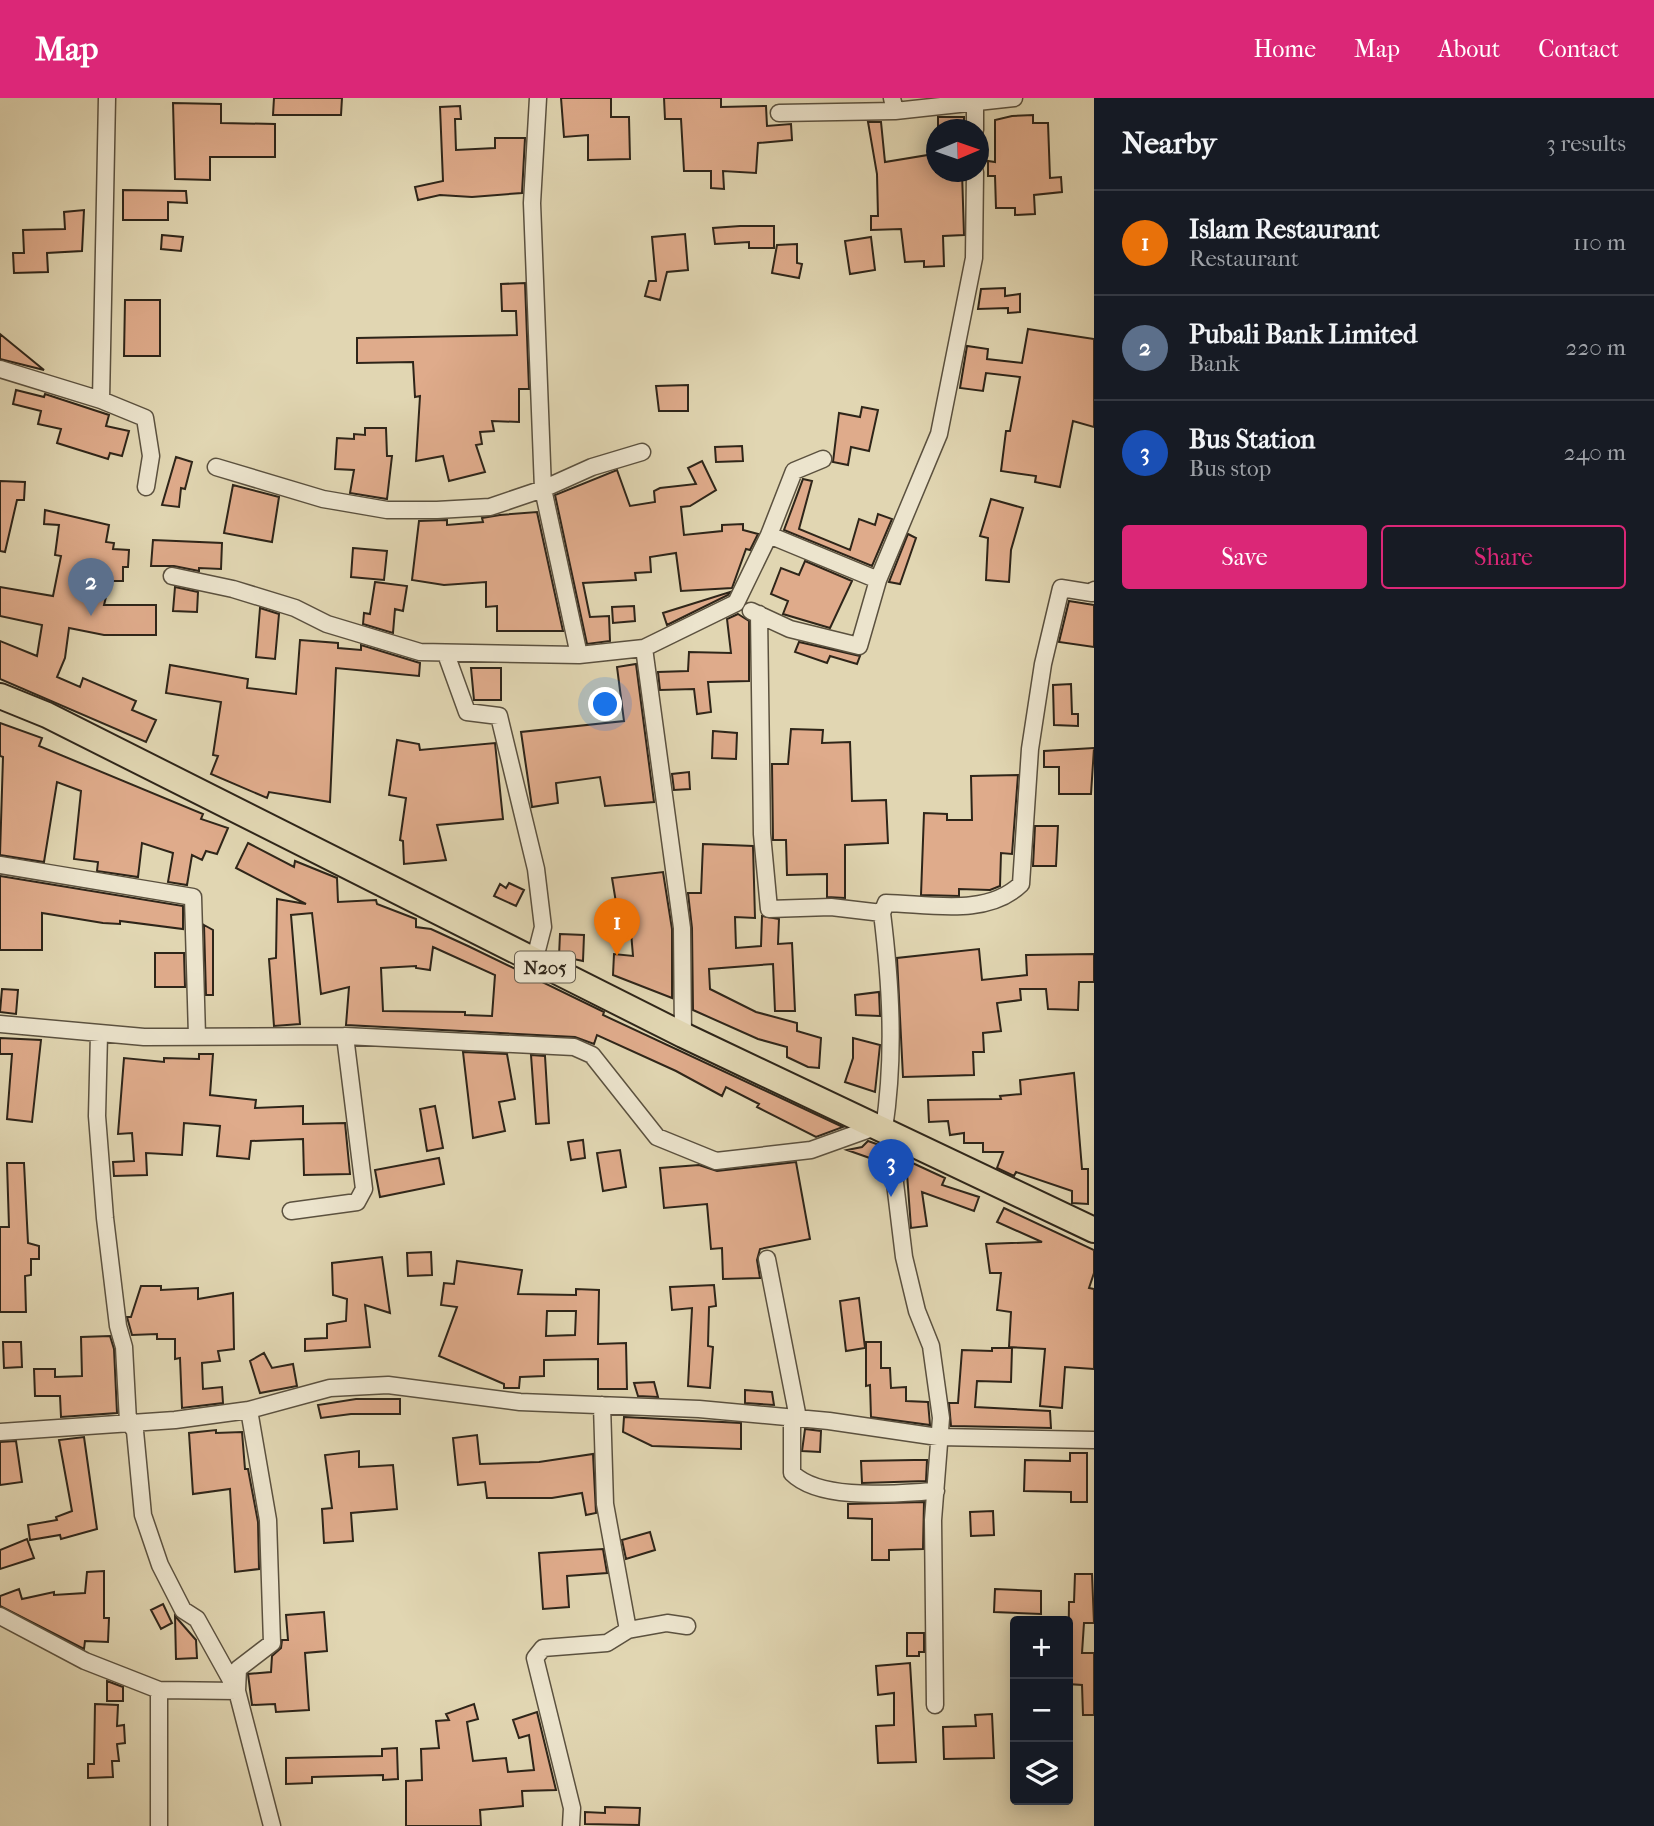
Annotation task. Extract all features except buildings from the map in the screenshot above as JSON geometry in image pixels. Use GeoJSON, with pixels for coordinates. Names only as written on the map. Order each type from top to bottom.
{"type":"FeatureCollection","features":[{"type":"Feature","properties":{"kind":"highway","name":"N205"},"geometry":{"type":"LineString","coordinates":[[0,696],[47,715],[683,1035],[1094,1230]]}},
{"type":"Feature","properties":{"kind":"street"},"geometry":{"type":"LineString","coordinates":[[101,400],[107,98]]}},
{"type":"Feature","properties":{"kind":"street"},"geometry":{"type":"LineString","coordinates":[[538,98],[532,203],[543,489],[579,655]]}},
{"type":"Feature","properties":{"kind":"street"},"geometry":{"type":"LineString","coordinates":[[779,113],[893,104],[975,104],[1014,98]]}},
{"type":"Feature","properties":{"kind":"street"},"geometry":{"type":"LineString","coordinates":[[975,104],[975,119]]}},
{"type":"Feature","properties":{"kind":"street"},"geometry":{"type":"LineString","coordinates":[[737,603],[790,629],[859,646],[878,580],[939,434],[974,258],[975,182]]}},
{"type":"Feature","properties":{"kind":"street"},"geometry":{"type":"LineString","coordinates":[[0,369],[101,400],[145,418],[151,456],[146,487]]}},
{"type":"Feature","properties":{"kind":"street"},"geometry":{"type":"LineString","coordinates":[[216,467],[323,499],[387,510],[490,508],[543,489],[592,467],[642,452]]}},
{"type":"Feature","properties":{"kind":"street"},"geometry":{"type":"LineString","coordinates":[[172,576],[282,604],[327,624],[420,652],[579,655],[644,648],[737,603],[769,535],[794,471],[823,459]]}},
{"type":"Feature","properties":{"kind":"street"},"geometry":{"type":"LineString","coordinates":[[769,535],[878,580]]}},
{"type":"Feature","properties":{"kind":"street"},"geometry":{"type":"LineString","coordinates":[[935,1705],[933,1628],[938,1437],[941,1418],[931,1346],[917,1311],[904,1256],[886,1130],[891,1082],[892,996],[882,914],[886,903],[979,906],[1008,897],[1021,884],[1030,749],[1043,664],[1061,588],[1092,593],[1094,590]]}},
{"type":"Feature","properties":{"kind":"street"},"geometry":{"type":"LineString","coordinates":[[759,614],[762,834],[769,909],[831,907],[882,914]]}},
{"type":"Feature","properties":{"kind":"street"},"geometry":{"type":"LineString","coordinates":[[644,648],[682,928],[683,1035]]}},
{"type":"Feature","properties":{"kind":"street"},"geometry":{"type":"LineString","coordinates":[[446,653],[467,712],[499,716],[536,869],[543,927],[534,962]]}},
{"type":"Feature","properties":{"kind":"street"},"geometry":{"type":"LineString","coordinates":[[0,865],[193,897],[197,1036]]}},
{"type":"Feature","properties":{"kind":"street"},"geometry":{"type":"LineString","coordinates":[[0,1024],[99,1034],[345,1036],[574,1047],[592,1055],[657,1137],[716,1161],[811,1150],[886,1130]]}},
{"type":"Feature","properties":{"kind":"street"},"geometry":{"type":"LineString","coordinates":[[99,1034],[97,1116],[103,1192],[118,1326],[124,1347],[128,1421],[135,1431],[143,1515],[160,1565],[183,1610],[197,1619],[237,1692],[272,1826]]}},
{"type":"Feature","properties":{"kind":"street"},"geometry":{"type":"LineString","coordinates":[[290,1210],[357,1202],[364,1189],[345,1036]]}},
{"type":"Feature","properties":{"kind":"street"},"geometry":{"type":"LineString","coordinates":[[767,1259],[795,1418],[792,1472],[800,1480],[839,1491],[878,1494],[936,1491]]}},
{"type":"Feature","properties":{"kind":"street"},"geometry":{"type":"LineString","coordinates":[[0,1432],[128,1421],[175,1420],[249,1410],[330,1388],[388,1385],[520,1402],[699,1409],[795,1418],[938,1437],[1094,1440]]}},
{"type":"Feature","properties":{"kind":"street"},"geometry":{"type":"LineString","coordinates":[[602,1405],[605,1504],[628,1630]]}},
{"type":"Feature","properties":{"kind":"street"},"geometry":{"type":"LineString","coordinates":[[237,1692],[237,1669],[272,1643],[268,1520],[249,1410]]}},
{"type":"Feature","properties":{"kind":"street"},"geometry":{"type":"LineString","coordinates":[[0,1616],[85,1661],[159,1690],[237,1692]]}},
{"type":"Feature","properties":{"kind":"street"},"geometry":{"type":"LineString","coordinates":[[571,1826],[572,1808],[535,1658],[543,1648],[607,1643],[628,1630],[667,1623],[687,1626]]}},
{"type":"Feature","properties":{"kind":"street"},"geometry":{"type":"LineString","coordinates":[[159,1690],[159,1826]]}},
{"type":"Feature","properties":{"kind":"place","name":"Pubali Bank Limited"},"geometry":{"type":"Point","coordinates":[91,616]}},
{"type":"Feature","properties":{"kind":"place","name":"Islam Restaurant"},"geometry":{"type":"Point","coordinates":[617,956]}},
{"type":"Feature","properties":{"kind":"place","name":"Bus Station"},"geometry":{"type":"Point","coordinates":[891,1197]}}]}
